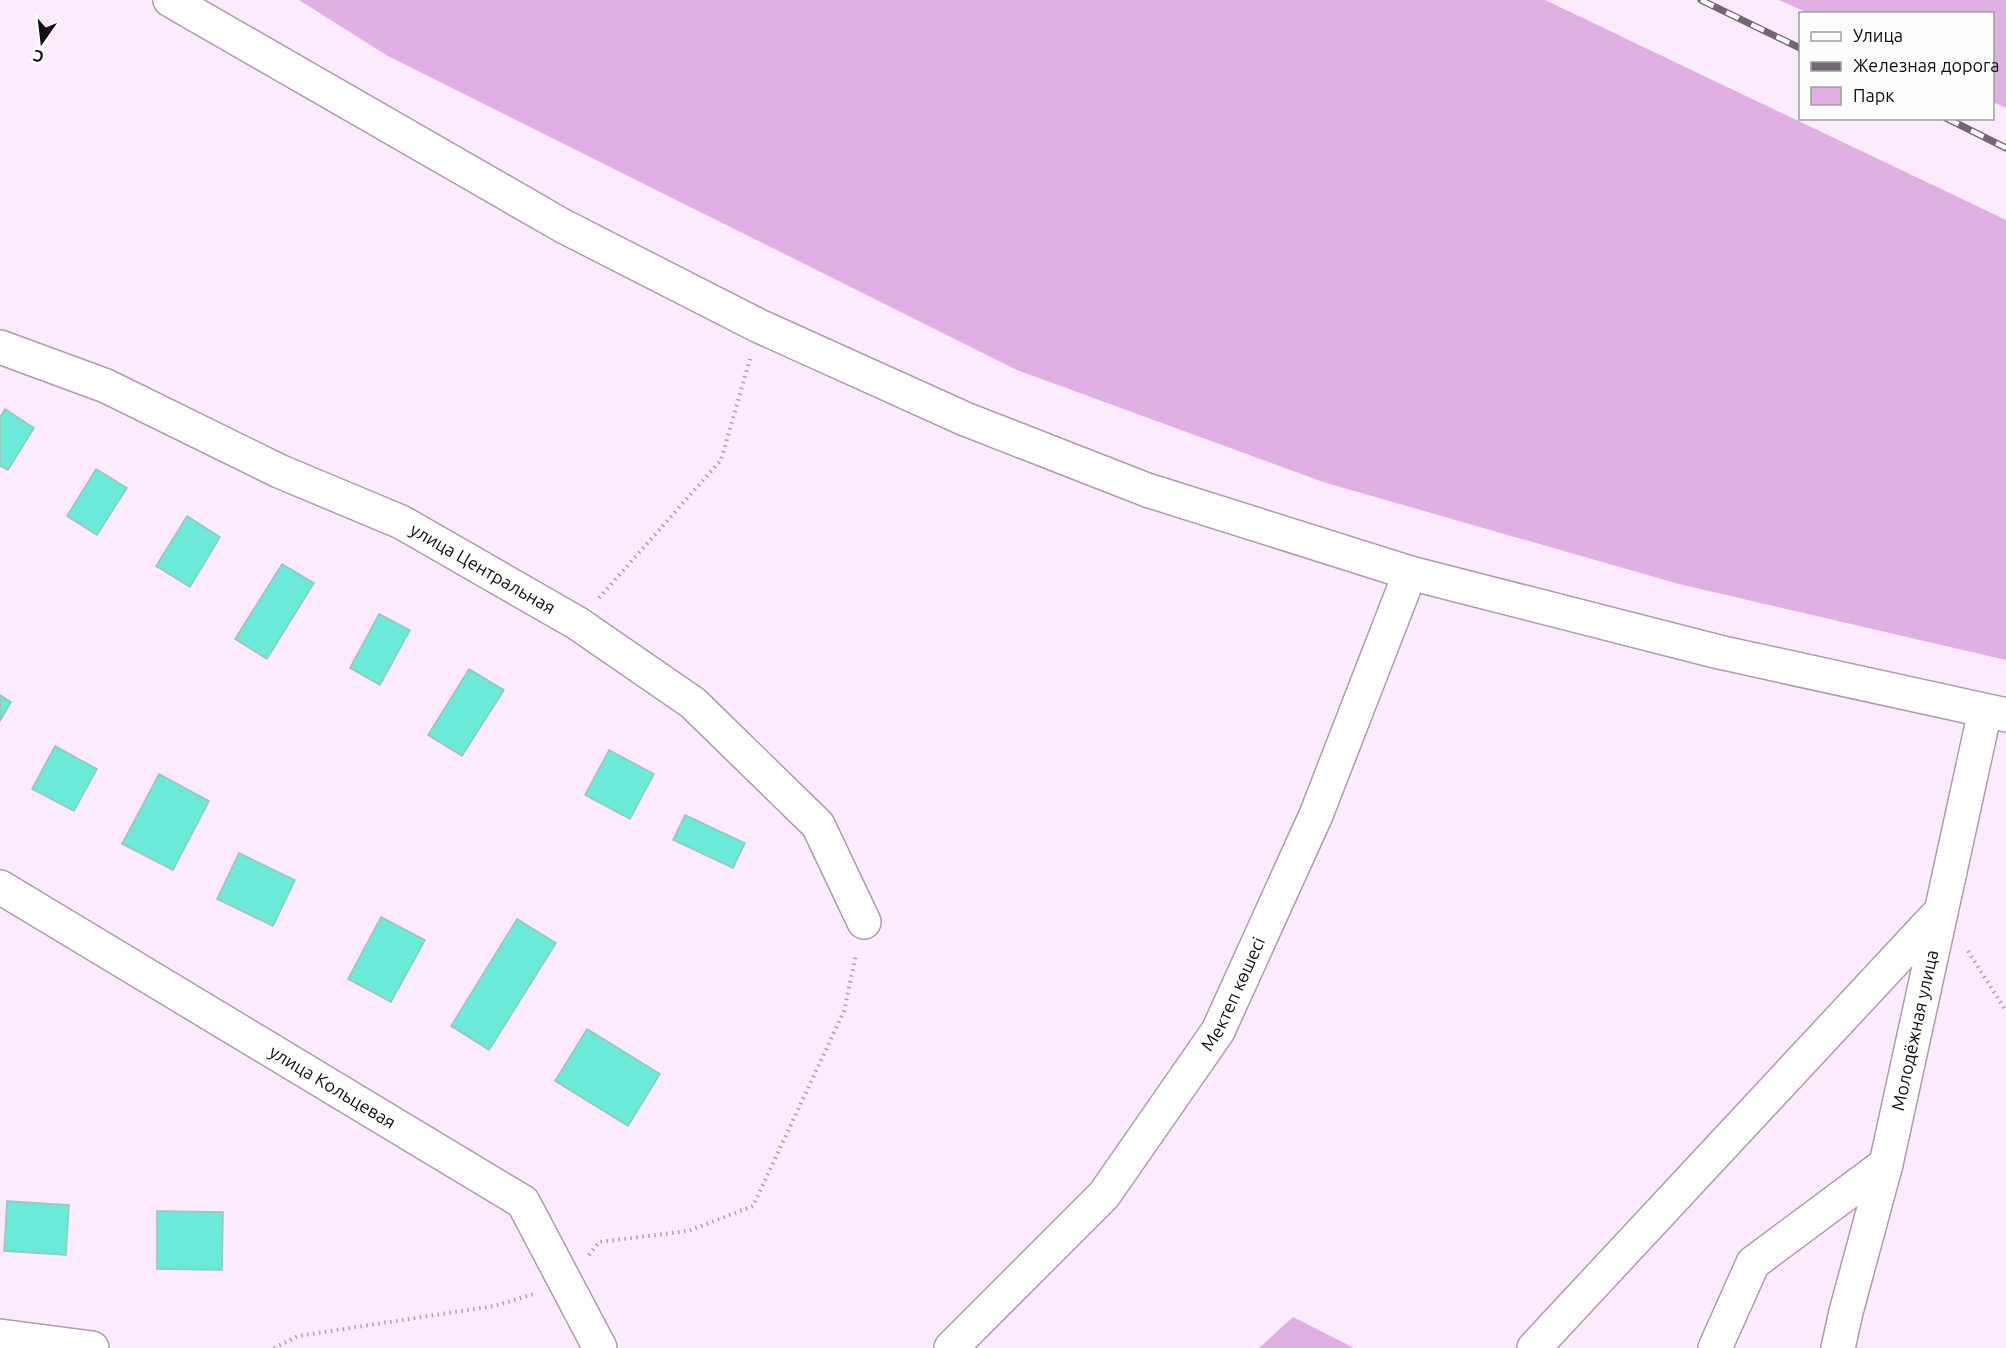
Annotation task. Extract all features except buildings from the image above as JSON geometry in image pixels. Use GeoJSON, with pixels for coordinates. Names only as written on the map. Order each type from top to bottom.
{"type":"FeatureCollection","features":[{"type":"Feature","properties":{"kind":"street"},"geometry":{"type":"LineString","coordinates":[[170,0],[563,226],[759,326],[965,419],[1148,490],[1410,573],[1719,652],[1996,713]]}},
{"type":"Feature","properties":{"kind":"street","name":"улица Центральная"},"geometry":{"type":"LineString","coordinates":[[0,347],[106,386],[279,471],[401,522],[577,623],[693,703],[819,825],[864,922]]}},
{"type":"Feature","properties":{"kind":"street","name":"Мектеп көшесі"},"geometry":{"type":"LineString","coordinates":[[951,1348],[1104,1195],[1218,1031],[1316,815],[1410,573]]}},
{"type":"Feature","properties":{"kind":"street","name":"Молодёжная улица"},"geometry":{"type":"LineString","coordinates":[[1839,1348],[1846,1312],[1886,1164],[1942,909],[1996,713]]}},
{"type":"Feature","properties":{"kind":"street","name":"улица Кольцевая"},"geometry":{"type":"LineString","coordinates":[[0,887],[524,1202],[600,1348]]}},
{"type":"Feature","properties":{"kind":"street"},"geometry":{"type":"LineString","coordinates":[[1534,1348],[1942,909]]}},
{"type":"Feature","properties":{"kind":"street"},"geometry":{"type":"LineString","coordinates":[[1715,1348],[1753,1263],[1886,1164]]}},
{"type":"Feature","properties":{"kind":"street"},"geometry":{"type":"LineString","coordinates":[[0,1336],[92,1348]]}},
{"type":"Feature","properties":{"kind":"path"},"geometry":{"type":"LineString","coordinates":[[577,623],[721,460],[759,326]]}},
{"type":"Feature","properties":{"kind":"path"},"geometry":{"type":"LineString","coordinates":[[1942,909],[2006,1011]]}},
{"type":"Feature","properties":{"kind":"path"},"geometry":{"type":"LineString","coordinates":[[274,1348],[298,1336],[494,1306],[566,1284],[599,1242],[687,1231],[753,1206],[844,1011],[864,922]]}},
{"type":"Feature","properties":{"kind":"green space"},"geometry":{"type":"Polygon","coordinates":[[[299,0],[1545,0],[2006,220],[2006,660],[1679,584],[1323,482],[1017,370],[388,56],[299,0]]]}},
{"type":"Feature","properties":{"kind":"green space"},"geometry":{"type":"Polygon","coordinates":[[[1779,0],[2006,0],[2006,108],[1994,102],[1994,12],[1806,12],[1779,0]]]}},
{"type":"Feature","properties":{"kind":"green space"},"geometry":{"type":"Polygon","coordinates":[[[1293,1317],[1354,1348],[1259,1348],[1293,1317]]]}},
{"type":"Feature","properties":{"kind":"railway"},"geometry":{"type":"LineString","coordinates":[[1701,0],[1799,48]]}},
{"type":"Feature","properties":{"kind":"railway"},"geometry":{"type":"LineString","coordinates":[[1950,120],[2006,148]]}}]}
